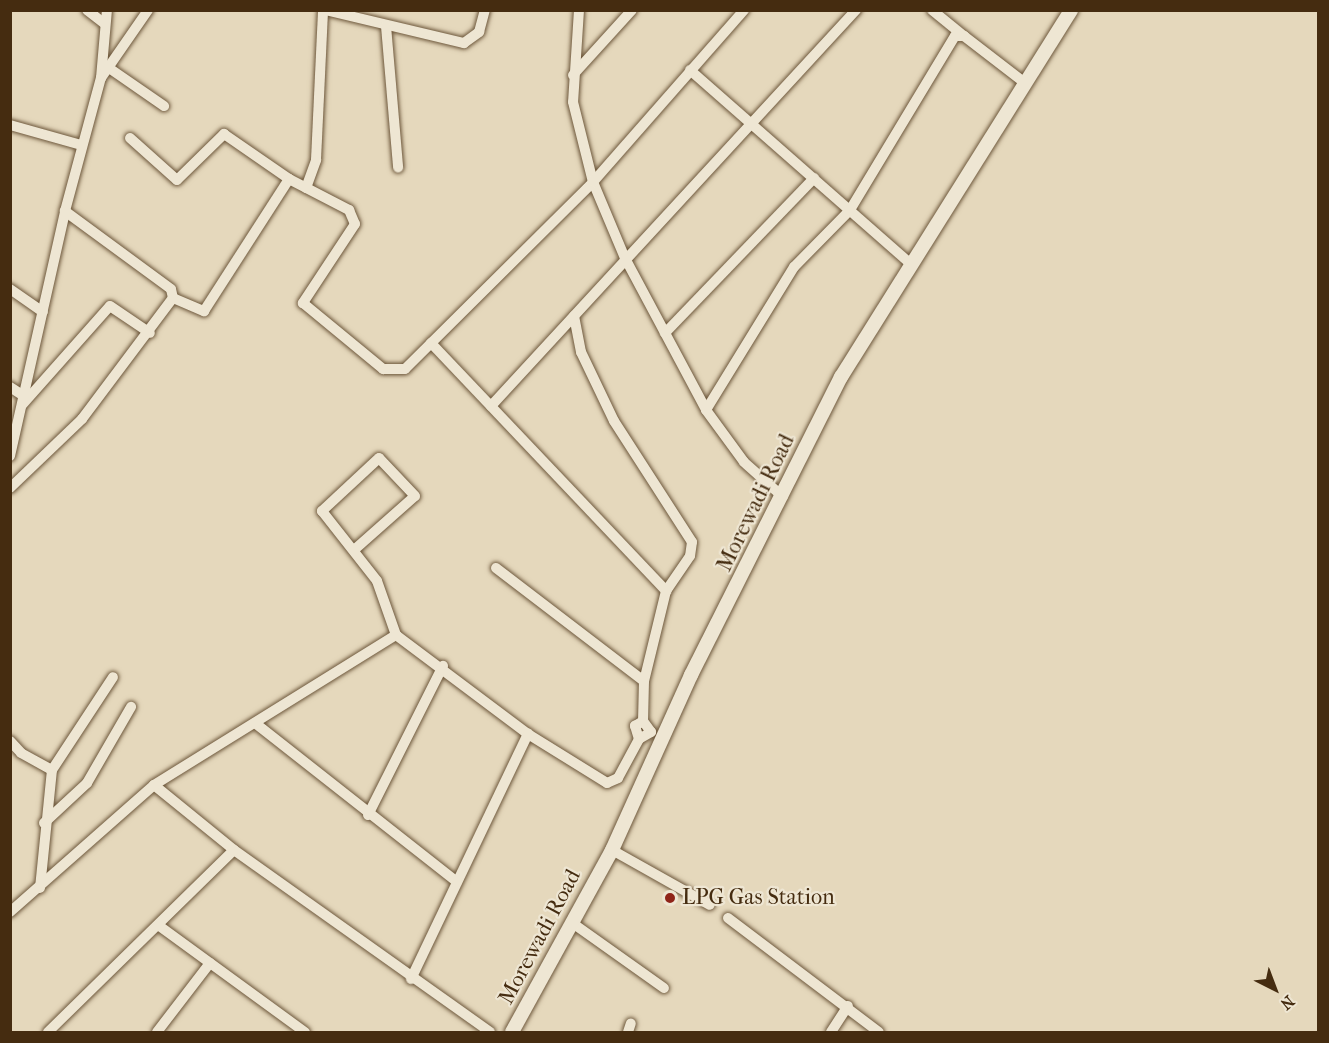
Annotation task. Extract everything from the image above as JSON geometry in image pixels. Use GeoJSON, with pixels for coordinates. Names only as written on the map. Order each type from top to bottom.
{"type":"FeatureCollection","features":[{"type":"Feature","properties":{"kind":"main road","name":"Morewadi Road"},"geometry":{"type":"LineString","coordinates":[[512,1032],[612,850],[657,733],[720,620],[841,377],[1071,10]]}},
{"type":"Feature","properties":{"kind":"street"},"geometry":{"type":"LineString","coordinates":[[87,10],[105,24]]}},
{"type":"Feature","properties":{"kind":"street"},"geometry":{"type":"LineString","coordinates":[[10,456],[65,211],[100,78],[107,10]]}},
{"type":"Feature","properties":{"kind":"street"},"geometry":{"type":"LineString","coordinates":[[100,78],[148,10]]}},
{"type":"Feature","properties":{"kind":"street"},"geometry":{"type":"LineString","coordinates":[[306,188],[316,160],[324,10],[464,43],[479,32],[485,10]]}},
{"type":"Feature","properties":{"kind":"street"},"geometry":{"type":"LineString","coordinates":[[579,10],[573,75],[581,145],[593,182],[626,258],[706,410],[744,462],[783,497]]}},
{"type":"Feature","properties":{"kind":"street"},"geometry":{"type":"LineString","coordinates":[[573,75],[632,10]]}},
{"type":"Feature","properties":{"kind":"street"},"geometry":{"type":"LineString","coordinates":[[130,138],[177,180],[224,134],[356,220],[304,298],[304,307],[383,369],[405,369],[593,182],[744,10]]}},
{"type":"Feature","properties":{"kind":"street"},"geometry":{"type":"LineString","coordinates":[[491,406],[856,10]]}},
{"type":"Feature","properties":{"kind":"street"},"geometry":{"type":"LineString","coordinates":[[932,10],[1025,82]]}},
{"type":"Feature","properties":{"kind":"street"},"geometry":{"type":"LineString","coordinates":[[386,26],[398,167]]}},
{"type":"Feature","properties":{"kind":"street"},"geometry":{"type":"LineString","coordinates":[[706,410],[794,267],[850,210],[947,45],[955,36],[964,36]]}},
{"type":"Feature","properties":{"kind":"street"},"geometry":{"type":"LineString","coordinates":[[109,68],[164,106]]}},
{"type":"Feature","properties":{"kind":"street"},"geometry":{"type":"LineString","coordinates":[[690,70],[912,265]]}},
{"type":"Feature","properties":{"kind":"street"},"geometry":{"type":"LineString","coordinates":[[10,125],[81,145]]}},
{"type":"Feature","properties":{"kind":"street"},"geometry":{"type":"LineString","coordinates":[[665,333],[814,178]]}},
{"type":"Feature","properties":{"kind":"street"},"geometry":{"type":"LineString","coordinates":[[173,298],[204,311],[290,179]]}},
{"type":"Feature","properties":{"kind":"street"},"geometry":{"type":"LineString","coordinates":[[10,488],[82,419],[150,333],[173,298],[171,289],[65,211]]}},
{"type":"Feature","properties":{"kind":"street"},"geometry":{"type":"LineString","coordinates":[[10,289],[43,312]]}},
{"type":"Feature","properties":{"kind":"street"},"geometry":{"type":"LineString","coordinates":[[23,401],[110,306],[150,333]]}},
{"type":"Feature","properties":{"kind":"street"},"geometry":{"type":"LineString","coordinates":[[574,316],[581,352],[614,421],[692,542],[690,556],[666,591],[661,609],[644,681],[643,721],[634,729],[639,739]]}},
{"type":"Feature","properties":{"kind":"street"},"geometry":{"type":"LineString","coordinates":[[431,343],[666,591]]}},
{"type":"Feature","properties":{"kind":"street"},"geometry":{"type":"LineString","coordinates":[[10,387],[23,401]]}},
{"type":"Feature","properties":{"kind":"street"},"geometry":{"type":"LineString","coordinates":[[354,550],[415,496],[379,458],[322,511],[377,580],[396,635],[443,666],[528,734],[607,783],[618,778],[639,739],[657,733]]}},
{"type":"Feature","properties":{"kind":"street"},"geometry":{"type":"LineString","coordinates":[[496,568],[644,681]]}},
{"type":"Feature","properties":{"kind":"street"},"geometry":{"type":"LineString","coordinates":[[10,912],[40,888],[154,785],[396,635]]}},
{"type":"Feature","properties":{"kind":"street"},"geometry":{"type":"LineString","coordinates":[[368,815],[443,666]]}},
{"type":"Feature","properties":{"kind":"street"},"geometry":{"type":"LineString","coordinates":[[40,888],[44,823],[52,770],[113,677]]}},
{"type":"Feature","properties":{"kind":"street"},"geometry":{"type":"LineString","coordinates":[[44,823],[87,783],[131,706]]}},
{"type":"Feature","properties":{"kind":"street"},"geometry":{"type":"LineString","coordinates":[[643,721],[657,733]]}},
{"type":"Feature","properties":{"kind":"street"},"geometry":{"type":"LineString","coordinates":[[255,723],[368,815],[457,882]]}},
{"type":"Feature","properties":{"kind":"street"},"geometry":{"type":"LineString","coordinates":[[411,979],[528,734]]}},
{"type":"Feature","properties":{"kind":"street"},"geometry":{"type":"LineString","coordinates":[[10,741],[21,753],[52,770]]}},
{"type":"Feature","properties":{"kind":"street"},"geometry":{"type":"LineString","coordinates":[[154,785],[234,850],[411,979],[490,1032]]}},
{"type":"Feature","properties":{"kind":"street"},"geometry":{"type":"LineString","coordinates":[[48,1032],[234,850]]}},
{"type":"Feature","properties":{"kind":"street"},"geometry":{"type":"LineString","coordinates":[[612,850],[710,905]]}},
{"type":"Feature","properties":{"kind":"street"},"geometry":{"type":"LineString","coordinates":[[728,918],[848,1006],[879,1032]]}},
{"type":"Feature","properties":{"kind":"street"},"geometry":{"type":"LineString","coordinates":[[571,922],[664,988]]}},
{"type":"Feature","properties":{"kind":"street"},"geometry":{"type":"LineString","coordinates":[[158,925],[299,1031]]}},
{"type":"Feature","properties":{"kind":"street"},"geometry":{"type":"LineString","coordinates":[[157,1032],[210,963]]}},
{"type":"Feature","properties":{"kind":"street"},"geometry":{"type":"LineString","coordinates":[[831,1032],[848,1006]]}},
{"type":"Feature","properties":{"kind":"place","name":"LPG Gas Station"},"geometry":{"type":"Point","coordinates":[670,898]}}]}
